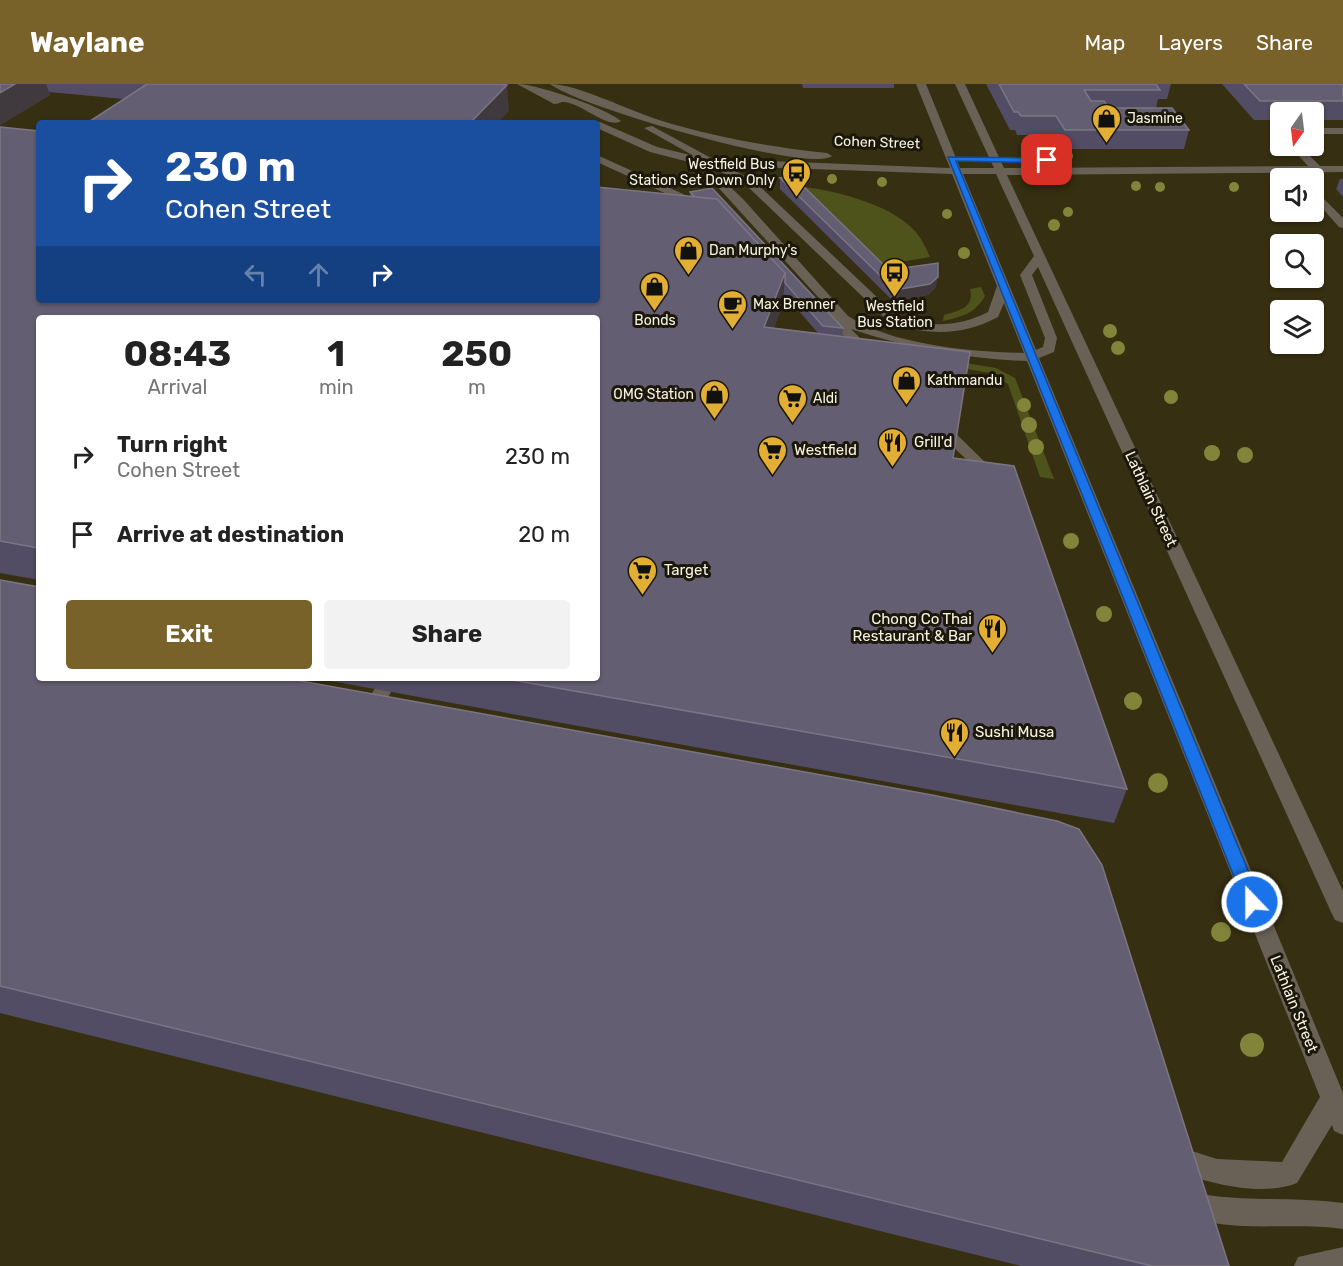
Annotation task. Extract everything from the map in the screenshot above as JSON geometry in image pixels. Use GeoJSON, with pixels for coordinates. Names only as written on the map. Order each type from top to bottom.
{"type":"FeatureCollection","features":[{"type":"Feature","properties":{"kind":"street","name":"Cohen Street"},"geometry":{"type":"LineString","coordinates":[[522,84],[547,95],[563,107],[590,120]]}},
{"type":"Feature","properties":{"kind":"street","name":"Cohen Street"},"geometry":{"type":"LineString","coordinates":[[555,84],[600,104],[717,141],[805,154],[890,158]]}},
{"type":"Feature","properties":{"kind":"street","name":"Lathlain Street"},"geometry":{"type":"LineString","coordinates":[[921,84],[1343,1123]]}},
{"type":"Feature","properties":{"kind":"street","name":"Lathlain Street"},"geometry":{"type":"LineString","coordinates":[[960,84],[989,159],[1000,171],[1040,256],[1343,914]]}},
{"type":"Feature","properties":{"kind":"street"},"geometry":{"type":"LineString","coordinates":[[547,95],[586,108],[649,136],[710,172],[739,201],[844,319],[853,325],[903,342],[990,356],[1030,357],[1049,350],[1051,338],[1026,275],[1040,256]]}},
{"type":"Feature","properties":{"kind":"street"},"geometry":{"type":"LineString","coordinates":[[600,104],[613,113],[657,132],[750,183],[887,315],[901,322],[936,328],[982,322],[994,314],[1002,287]]}},
{"type":"Feature","properties":{"kind":"street","name":"Cohen Street"},"geometry":{"type":"LineString","coordinates":[[600,125],[652,151],[692,160],[714,162],[955,171],[1177,172],[1209,169],[1270,169]]}},
{"type":"Feature","properties":{"kind":"street"},"geometry":{"type":"LineString","coordinates":[[1324,131],[1343,131]]}},
{"type":"Feature","properties":{"kind":"street"},"geometry":{"type":"LineString","coordinates":[[1305,156],[1316,168]]}},
{"type":"Feature","properties":{"kind":"street"},"geometry":{"type":"LineString","coordinates":[[600,159],[714,212]]}},
{"type":"Feature","properties":{"kind":"street","name":"Cohen Street"},"geometry":{"type":"LineString","coordinates":[[989,159],[1178,162],[1209,169]]}},
{"type":"Feature","properties":{"kind":"street","name":"Cohen Street"},"geometry":{"type":"LineString","coordinates":[[1324,169],[1343,169]]}},
{"type":"Feature","properties":{"kind":"street"},"geometry":{"type":"LineString","coordinates":[[1324,203],[1343,225]]}},
{"type":"Feature","properties":{"kind":"street"},"geometry":{"type":"LineString","coordinates":[[768,255],[876,362]]}},
{"type":"Feature","properties":{"kind":"street"},"geometry":{"type":"LineString","coordinates":[[926,411],[983,468],[985,500]]}},
{"type":"Feature","properties":{"kind":"street"},"geometry":{"type":"LineString","coordinates":[[356,735],[388,681]]}},
{"type":"Feature","properties":{"kind":"street"},"geometry":{"type":"LineString","coordinates":[[345,710],[368,715]]}},
{"type":"Feature","properties":{"kind":"street"},"geometry":{"type":"LineString","coordinates":[[1167,1153],[1205,1170],[1234,1175],[1288,1174],[1305,1150],[1333,1098]]}},
{"type":"Feature","properties":{"kind":"street"},"geometry":{"type":"LineString","coordinates":[[1179,1202],[1223,1212],[1302,1212],[1343,1216]]}},
{"type":"Feature","properties":{"kind":"street"},"geometry":{"type":"LineString","coordinates":[[1307,1266],[1343,1260]]}},
{"type":"Feature","properties":{"kind":"green space"},"geometry":{"type":"Polygon","coordinates":[[[795,186],[841,194],[889,212],[916,232],[930,257],[876,266],[795,186]]]}},
{"type":"Feature","properties":{"kind":"green space"},"geometry":{"type":"Polygon","coordinates":[[[981,287],[985,296],[977,307],[962,316],[943,321],[944,315],[968,305],[970,289],[981,287]]]}},
{"type":"Feature","properties":{"kind":"green space"},"geometry":{"type":"Polygon","coordinates":[[[917,355],[996,368],[1015,378],[1054,479],[1040,477],[1008,384],[990,373],[921,361],[917,355]]]}},
{"type":"Feature","properties":{"kind":"building"},"geometry":{"type":"Polygon","coordinates":[[[0,84],[15,84],[0,93],[0,84]]]}},
{"type":"Feature","properties":{"kind":"building"},"geometry":{"type":"Polygon","coordinates":[[[147,84],[507,85],[473,120],[92,120],[147,84]]]}},
{"type":"Feature","properties":{"kind":"building"},"geometry":{"type":"Polygon","coordinates":[[[999,84],[1156,84],[1160,90],[1084,90],[1091,101],[1104,101],[1109,108],[1172,108],[1189,130],[1065,130],[1056,116],[1021,116],[1018,112],[1014,112],[999,84]]]}},
{"type":"Feature","properties":{"kind":"building"},"geometry":{"type":"Polygon","coordinates":[[[1244,84],[1343,84],[1343,101],[1260,101],[1244,84]]]}},
{"type":"Feature","properties":{"kind":"building","name":"Westfield"},"geometry":{"type":"Polygon","coordinates":[[[0,127],[36,131],[36,303],[600,303],[600,187],[717,199],[785,273],[764,327],[970,352],[953,458],[1014,466],[1127,789],[518,681],[600,681],[600,315],[36,315],[36,548],[0,541],[0,127]]]}},
{"type":"Feature","properties":{"kind":"building"},"geometry":{"type":"Polygon","coordinates":[[[794,177],[889,270],[938,263],[938,277],[930,284],[895,290],[780,178],[794,177]]]}},
{"type":"Feature","properties":{"kind":"building"},"geometry":{"type":"Polygon","coordinates":[[[712,188],[843,328],[823,326],[785,283],[785,273],[717,199],[695,197],[690,192],[712,188]]]}},
{"type":"Feature","properties":{"kind":"building"},"geometry":{"type":"Polygon","coordinates":[[[0,580],[36,586],[36,681],[301,681],[932,795],[1057,821],[1079,829],[1102,865],[1229,1266],[1152,1266],[0,986],[0,580]]]}},
{"type":"Feature","properties":{"kind":"place","name":"Jasmine"},"geometry":{"type":"Point","coordinates":[1106,144]}},
{"type":"Feature","properties":{"kind":"place","name":"Westfield Bus Station Set Down Only"},"geometry":{"type":"Point","coordinates":[796,198]}},
{"type":"Feature","properties":{"kind":"place","name":"Dan Murphy's"},"geometry":{"type":"Point","coordinates":[688,276]}},
{"type":"Feature","properties":{"kind":"place","name":"Westfield Bus Station"},"geometry":{"type":"Point","coordinates":[895,298]}},
{"type":"Feature","properties":{"kind":"place","name":"Bonds"},"geometry":{"type":"Point","coordinates":[655,312]}},
{"type":"Feature","properties":{"kind":"place","name":"Max Brenner"},"geometry":{"type":"Point","coordinates":[732,330]}},
{"type":"Feature","properties":{"kind":"place","name":"Kathmandu"},"geometry":{"type":"Point","coordinates":[906,406]}},
{"type":"Feature","properties":{"kind":"place","name":"OMG Station"},"geometry":{"type":"Point","coordinates":[715,420]}},
{"type":"Feature","properties":{"kind":"place","name":"Aldi"},"geometry":{"type":"Point","coordinates":[792,424]}},
{"type":"Feature","properties":{"kind":"place","name":"Grill'd"},"geometry":{"type":"Point","coordinates":[893,468]}},
{"type":"Feature","properties":{"kind":"place","name":"Westfield"},"geometry":{"type":"Point","coordinates":[773,476]}},
{"type":"Feature","properties":{"kind":"place","name":"Target"},"geometry":{"type":"Point","coordinates":[643,596]}},
{"type":"Feature","properties":{"kind":"place","name":"Chong Co Thai Restaurant & Bar"},"geometry":{"type":"Point","coordinates":[993,654]}},
{"type":"Feature","properties":{"kind":"place","name":"Sushi Musa"},"geometry":{"type":"Point","coordinates":[954,758]}},
{"type":"Feature","properties":{"kind":"route"},"geometry":{"type":"LineString","coordinates":[[1047,160],[951,159],[1252,902]]}}]}
